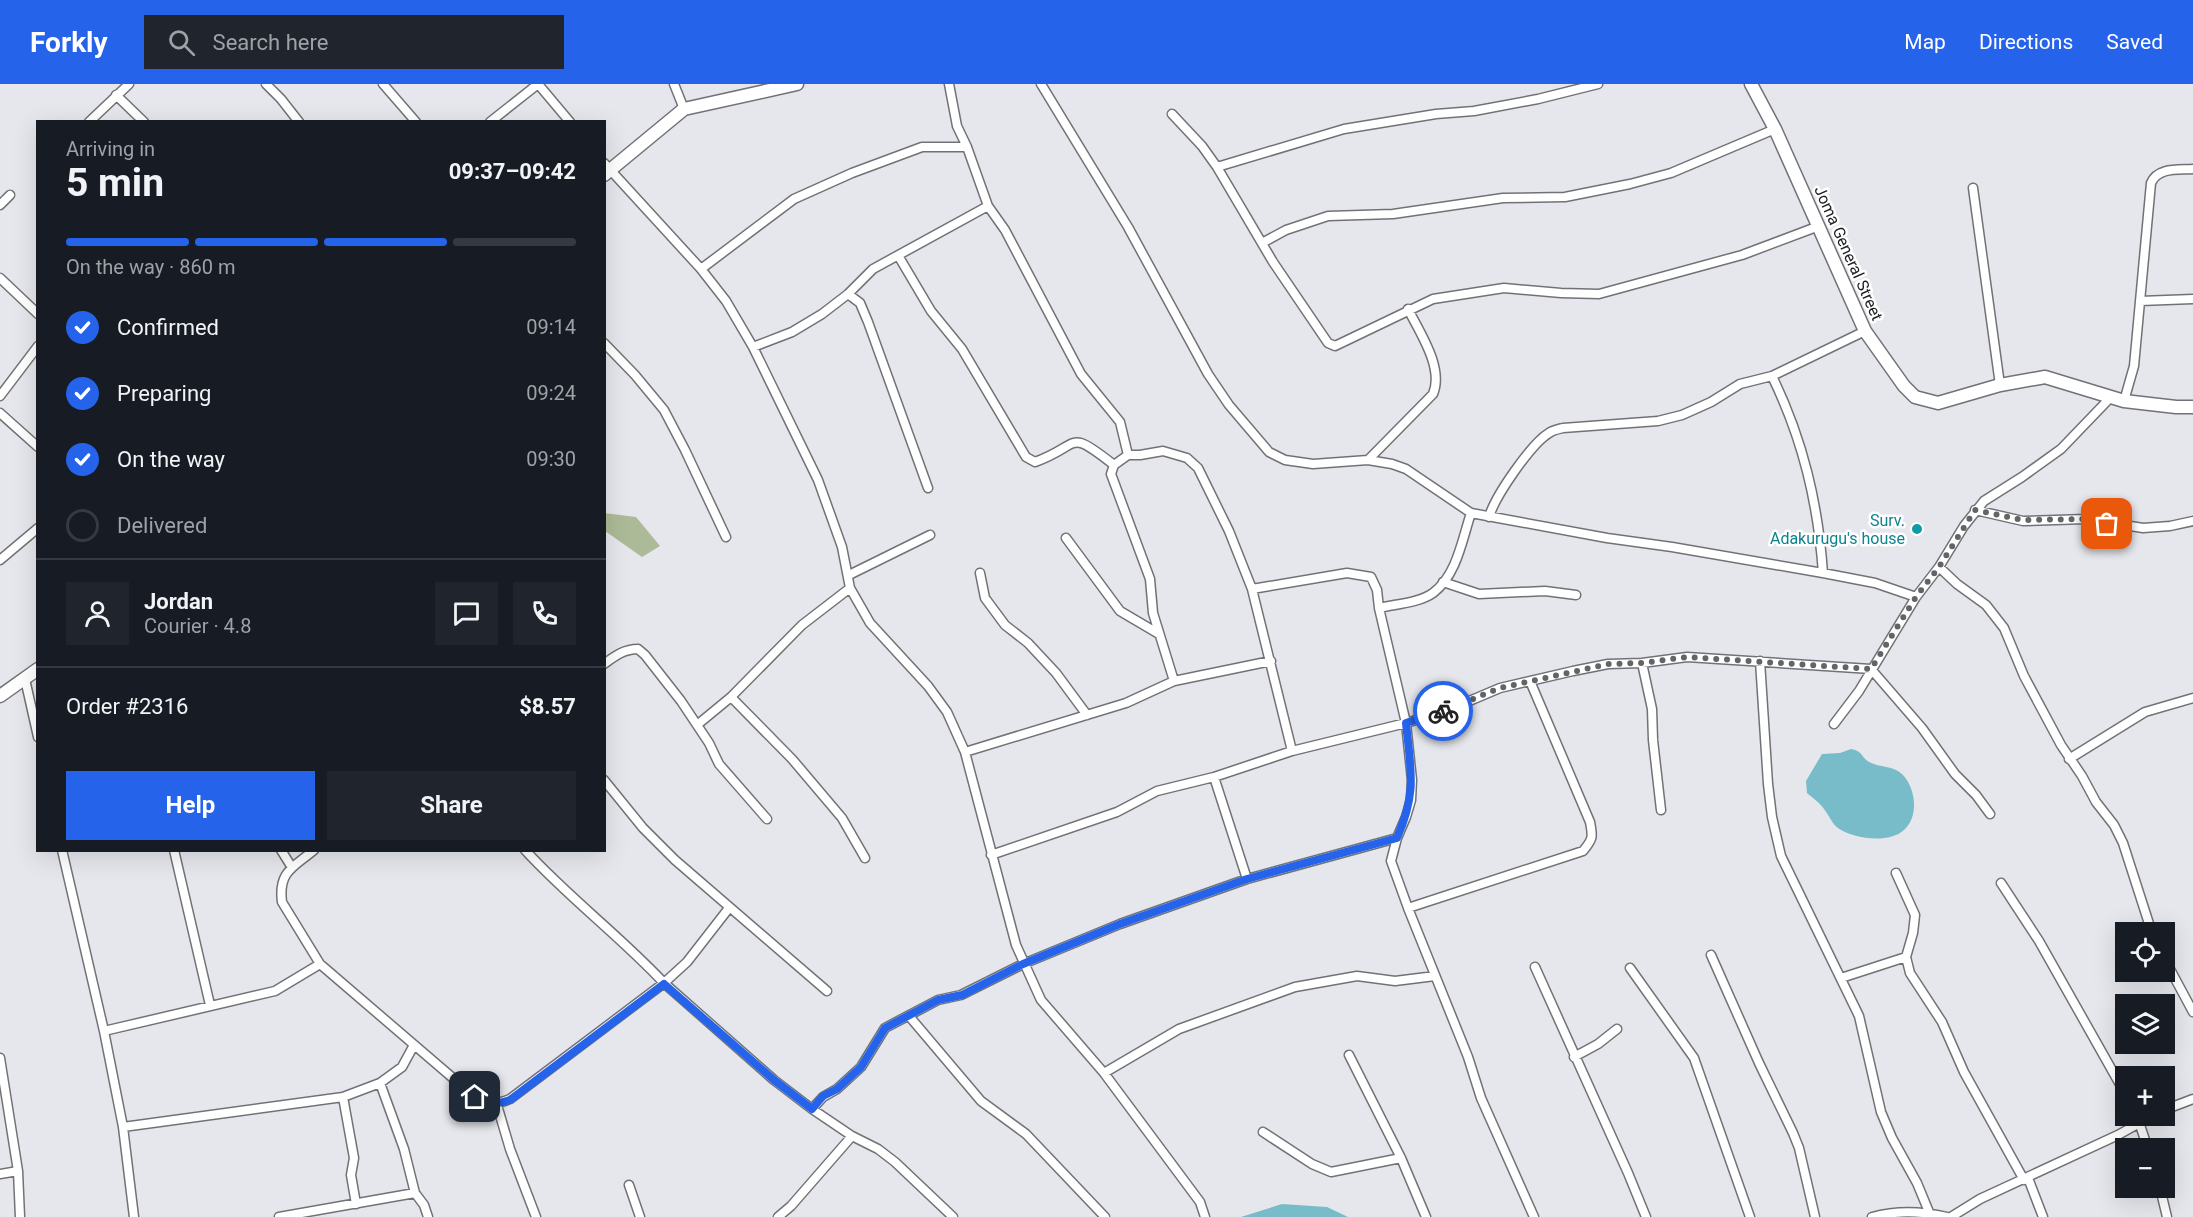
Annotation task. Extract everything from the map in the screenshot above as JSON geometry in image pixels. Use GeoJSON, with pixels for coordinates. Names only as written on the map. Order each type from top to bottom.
{"type":"FeatureCollection","features":[{"type":"Feature","properties":{"kind":"street"},"geometry":{"type":"LineString","coordinates":[[91,120],[129,84]]}},
{"type":"Feature","properties":{"kind":"street"},"geometry":{"type":"LineString","coordinates":[[266,84],[297,120]]}},
{"type":"Feature","properties":{"kind":"street"},"geometry":{"type":"LineString","coordinates":[[383,84],[414,120]]}},
{"type":"Feature","properties":{"kind":"street"},"geometry":{"type":"LineString","coordinates":[[493,120],[538,84],[568,120]]}},
{"type":"Feature","properties":{"kind":"street"},"geometry":{"type":"LineString","coordinates":[[674,84],[684,109]]}},
{"type":"Feature","properties":{"kind":"street"},"geometry":{"type":"LineString","coordinates":[[797,84],[684,109],[606,169],[701,269],[726,301],[753,347],[818,480],[842,547],[850,588],[870,623],[928,686],[947,712],[965,752],[1016,945],[1041,1000],[1104,1073],[1200,1202],[1205,1217]]}},
{"type":"Feature","properties":{"kind":"street"},"geometry":{"type":"LineString","coordinates":[[949,84],[957,126],[988,206],[1005,230],[1081,374],[1120,422],[1128,455]]}},
{"type":"Feature","properties":{"kind":"street"},"geometry":{"type":"LineString","coordinates":[[1041,84],[1128,227],[1208,374],[1229,405],[1269,452],[1285,460],[1313,464],[1368,460],[1392,464],[1406,469],[1471,513],[1823,573],[1875,583],[1916,597]]}},
{"type":"Feature","properties":{"kind":"street"},"geometry":{"type":"LineString","coordinates":[[1217,167],[1344,129],[1436,114],[1485,109],[1598,84]]}},
{"type":"Feature","properties":{"kind":"street","name":"Joma General Street"},"geometry":{"type":"LineString","coordinates":[[1751,84],[1775,129],[1865,331],[1904,386],[1915,397],[1938,403],[2000,385],[2045,377],[2117,399],[2193,407]]}},
{"type":"Feature","properties":{"kind":"street"},"geometry":{"type":"LineString","coordinates":[[116,95],[142,120]]}},
{"type":"Feature","properties":{"kind":"street"},"geometry":{"type":"LineString","coordinates":[[1173,114],[1202,146],[1217,167],[1273,262],[1328,343],[1335,346],[1433,298],[1504,288],[1561,294],[1599,294],[1742,255],[1819,226]]}},
{"type":"Feature","properties":{"kind":"street"},"geometry":{"type":"LineString","coordinates":[[1263,243],[1286,230],[1328,216],[1393,214],[1503,198],[1565,196],[1630,184],[1671,173],[1775,129]]}},
{"type":"Feature","properties":{"kind":"street"},"geometry":{"type":"LineString","coordinates":[[701,269],[794,199],[852,173],[922,147],[967,147]]}},
{"type":"Feature","properties":{"kind":"street"},"geometry":{"type":"LineString","coordinates":[[1834,724],[1859,691],[1916,597],[1939,567],[1975,510],[1984,501],[2061,449],[2117,399],[2134,366],[2151,183],[2159,172],[2193,169]]}},
{"type":"Feature","properties":{"kind":"street"},"geometry":{"type":"LineString","coordinates":[[1973,188],[2000,385]]}},
{"type":"Feature","properties":{"kind":"street"},"geometry":{"type":"LineString","coordinates":[[0,205],[10,195]]}},
{"type":"Feature","properties":{"kind":"street"},"geometry":{"type":"LineString","coordinates":[[753,347],[792,332],[822,314],[848,294],[873,269],[988,206]]}},
{"type":"Feature","properties":{"kind":"street"},"geometry":{"type":"LineString","coordinates":[[898,257],[931,311],[962,349],[1026,457],[1035,462],[1075,441],[1083,442],[1114,465]]}},
{"type":"Feature","properties":{"kind":"street"},"geometry":{"type":"LineString","coordinates":[[0,278],[36,312]]}},
{"type":"Feature","properties":{"kind":"street"},"geometry":{"type":"LineString","coordinates":[[848,294],[860,303],[868,322],[928,488]]}},
{"type":"Feature","properties":{"kind":"street"},"geometry":{"type":"LineString","coordinates":[[2140,301],[2193,299]]}},
{"type":"Feature","properties":{"kind":"street"},"geometry":{"type":"LineString","coordinates":[[1368,460],[1432,394],[1437,385],[1437,376],[1431,357],[1408,309]]}},
{"type":"Feature","properties":{"kind":"street"},"geometry":{"type":"LineString","coordinates":[[1489,517],[1491,509],[1508,482],[1531,450],[1549,433],[1563,428],[1658,421],[1682,415],[1712,402],[1740,384],[1772,376],[1865,331]]}},
{"type":"Feature","properties":{"kind":"street"},"geometry":{"type":"LineString","coordinates":[[606,345],[664,410],[726,537]]}},
{"type":"Feature","properties":{"kind":"street"},"geometry":{"type":"LineString","coordinates":[[0,396],[36,349]]}},
{"type":"Feature","properties":{"kind":"street"},"geometry":{"type":"LineString","coordinates":[[1772,376],[1787,406],[1810,480],[1820,527],[1823,573]]}},
{"type":"Feature","properties":{"kind":"street"},"geometry":{"type":"LineString","coordinates":[[0,413],[36,445]]}},
{"type":"Feature","properties":{"kind":"street"},"geometry":{"type":"LineString","coordinates":[[1174,681],[1153,613],[1150,579],[1111,474],[1114,465],[1128,455],[1163,451],[1187,458],[1198,468],[1229,531],[1252,589],[1292,751]]}},
{"type":"Feature","properties":{"kind":"street"},"geometry":{"type":"LineString","coordinates":[[1975,510],[2023,520],[2086,519],[2143,528],[2193,521]]}},
{"type":"Feature","properties":{"kind":"street"},"geometry":{"type":"LineString","coordinates":[[1379,608],[1420,599],[1432,593],[1443,582],[1455,564],[1471,513]]}},
{"type":"Feature","properties":{"kind":"street"},"geometry":{"type":"LineString","coordinates":[[0,560],[36,530]]}},
{"type":"Feature","properties":{"kind":"street"},"geometry":{"type":"LineString","coordinates":[[849,575],[930,535]]}},
{"type":"Feature","properties":{"kind":"street"},"geometry":{"type":"LineString","coordinates":[[1066,538],[1120,611],[1159,634]]}},
{"type":"Feature","properties":{"kind":"street"},"geometry":{"type":"LineString","coordinates":[[1939,567],[1958,585],[1986,605],[2004,628],[2024,676],[2069,759],[2082,776],[2096,802],[2114,825],[2123,843],[2148,922]]}},
{"type":"Feature","properties":{"kind":"street"},"geometry":{"type":"LineString","coordinates":[[980,573],[985,598],[1005,625],[1028,643],[1056,673],[1087,715]]}},
{"type":"Feature","properties":{"kind":"street"},"geometry":{"type":"LineString","coordinates":[[1252,589],[1347,573],[1371,577],[1377,590],[1379,608],[1406,723],[1412,780],[1411,800],[1391,861],[1468,1057],[1481,1098],[1534,1217]]}},
{"type":"Feature","properties":{"kind":"street"},"geometry":{"type":"LineString","coordinates":[[1443,582],[1479,594],[1545,591],[1576,595]]}},
{"type":"Feature","properties":{"kind":"street"},"geometry":{"type":"LineString","coordinates":[[697,725],[731,697],[802,625],[850,588]]}},
{"type":"Feature","properties":{"kind":"street"},"geometry":{"type":"LineString","coordinates":[[606,663],[619,653],[629,649],[638,649],[681,701],[719,764],[767,819]]}},
{"type":"Feature","properties":{"kind":"street"},"geometry":{"type":"LineString","coordinates":[[991,855],[1117,812],[1157,791],[1214,777],[1292,751],[1406,723],[1448,710],[1500,688],[1608,664],[1642,663],[1687,657],[1871,669],[1922,728],[1955,774],[1976,795],[1990,814]]}},
{"type":"Feature","properties":{"kind":"street"},"geometry":{"type":"LineString","coordinates":[[1760,661],[1768,784],[1781,856],[1859,1016],[1881,1112],[1929,1212]]}},
{"type":"Feature","properties":{"kind":"street"},"geometry":{"type":"LineString","coordinates":[[965,752],[1126,703],[1174,681],[1271,662]]}},
{"type":"Feature","properties":{"kind":"street"},"geometry":{"type":"LineString","coordinates":[[1642,663],[1652,709],[1661,810]]}},
{"type":"Feature","properties":{"kind":"street"},"geometry":{"type":"LineString","coordinates":[[0,696],[36,671]]}},
{"type":"Feature","properties":{"kind":"street"},"geometry":{"type":"LineString","coordinates":[[25,679],[36,728]]}},
{"type":"Feature","properties":{"kind":"street"},"geometry":{"type":"LineString","coordinates":[[1408,908],[1583,851],[1590,843],[1593,835],[1590,822],[1530,681]]}},
{"type":"Feature","properties":{"kind":"street"},"geometry":{"type":"LineString","coordinates":[[731,697],[792,759],[842,818],[865,858]]}},
{"type":"Feature","properties":{"kind":"street"},"geometry":{"type":"LineString","coordinates":[[2069,759],[2145,712],[2193,698]]}},
{"type":"Feature","properties":{"kind":"street"},"geometry":{"type":"LineString","coordinates":[[1214,777],[1247,879]]}},
{"type":"Feature","properties":{"kind":"street"},"geometry":{"type":"LineString","coordinates":[[606,782],[643,828],[729,908],[827,991]]}},
{"type":"Feature","properties":{"kind":"street"},"geometry":{"type":"LineString","coordinates":[[812,1109],[823,1096],[837,1089],[861,1067],[885,1028],[938,1000],[962,995],[1023,964],[1120,924],[1247,879],[1397,838]]}},
{"type":"Feature","properties":{"kind":"street"},"geometry":{"type":"LineString","coordinates":[[62,852],[104,1031],[123,1127],[134,1217]]}},
{"type":"Feature","properties":{"kind":"street"},"geometry":{"type":"LineString","coordinates":[[174,852],[210,1005]]}},
{"type":"Feature","properties":{"kind":"street"},"geometry":{"type":"LineString","coordinates":[[282,852],[291,867]]}},
{"type":"Feature","properties":{"kind":"street"},"geometry":{"type":"LineString","coordinates":[[311,852],[285,874],[280,890],[282,902],[320,964],[475,1097],[497,1105],[510,1100],[664,984],[687,962],[729,908]]}},
{"type":"Feature","properties":{"kind":"street"},"geometry":{"type":"LineString","coordinates":[[527,852],[568,895],[664,984],[774,1080],[812,1109],[852,1136],[878,1149],[895,1162],[953,1217]]}},
{"type":"Feature","properties":{"kind":"street"},"geometry":{"type":"LineString","coordinates":[[1896,873],[1915,915],[1913,933],[1906,957],[1910,973],[1942,1022],[1964,1072],[2026,1179],[2043,1217]]}},
{"type":"Feature","properties":{"kind":"street"},"geometry":{"type":"LineString","coordinates":[[2001,883],[2039,940],[2115,1075]]}},
{"type":"Feature","properties":{"kind":"street"},"geometry":{"type":"LineString","coordinates":[[1711,955],[1759,1063],[1793,1132],[1815,1217]]}},
{"type":"Feature","properties":{"kind":"street"},"geometry":{"type":"LineString","coordinates":[[1841,978],[1906,957]]}},
{"type":"Feature","properties":{"kind":"street"},"geometry":{"type":"LineString","coordinates":[[104,1031],[275,991],[320,964]]}},
{"type":"Feature","properties":{"kind":"street"},"geometry":{"type":"LineString","coordinates":[[1534,967],[1646,1217]]}},
{"type":"Feature","properties":{"kind":"street"},"geometry":{"type":"LineString","coordinates":[[1630,968],[1694,1058],[1750,1217]]}},
{"type":"Feature","properties":{"kind":"street"},"geometry":{"type":"LineString","coordinates":[[1104,1073],[1179,1029],[1295,987],[1357,976],[1395,981],[1435,976]]}},
{"type":"Feature","properties":{"kind":"street"},"geometry":{"type":"LineString","coordinates":[[2175,978],[2193,1012]]}},
{"type":"Feature","properties":{"kind":"street"},"geometry":{"type":"LineString","coordinates":[[909,1016],[981,1101],[1026,1134],[1105,1217]]}},
{"type":"Feature","properties":{"kind":"street"},"geometry":{"type":"LineString","coordinates":[[1575,1057],[1598,1044],[1617,1029]]}},
{"type":"Feature","properties":{"kind":"street"},"geometry":{"type":"LineString","coordinates":[[123,1127],[343,1097],[380,1083],[402,1067],[414,1045]]}},
{"type":"Feature","properties":{"kind":"street"},"geometry":{"type":"LineString","coordinates":[[1349,1055],[1401,1158],[1426,1217]]}},
{"type":"Feature","properties":{"kind":"street"},"geometry":{"type":"LineString","coordinates":[[0,1058],[18,1171],[20,1217]]}},
{"type":"Feature","properties":{"kind":"street"},"geometry":{"type":"LineString","coordinates":[[380,1083],[404,1149],[415,1193],[424,1205],[428,1217]]}},
{"type":"Feature","properties":{"kind":"street"},"geometry":{"type":"LineString","coordinates":[[343,1097],[354,1158],[351,1175],[356,1204]]}},
{"type":"Feature","properties":{"kind":"street"},"geometry":{"type":"LineString","coordinates":[[2175,1106],[2193,1099]]}},
{"type":"Feature","properties":{"kind":"street"},"geometry":{"type":"LineString","coordinates":[[497,1105],[510,1149],[536,1217]]}},
{"type":"Feature","properties":{"kind":"street"},"geometry":{"type":"LineString","coordinates":[[1872,1217],[1897,1212],[1929,1212],[1949,1217],[1980,1199],[2026,1179],[2126,1126]]}},
{"type":"Feature","properties":{"kind":"street"},"geometry":{"type":"LineString","coordinates":[[1263,1132],[1312,1164],[1331,1172],[1401,1158]]}},
{"type":"Feature","properties":{"kind":"street"},"geometry":{"type":"LineString","coordinates":[[778,1217],[852,1136]]}},
{"type":"Feature","properties":{"kind":"street"},"geometry":{"type":"LineString","coordinates":[[0,1174],[18,1171]]}},
{"type":"Feature","properties":{"kind":"street"},"geometry":{"type":"LineString","coordinates":[[629,1185],[640,1217]]}},
{"type":"Feature","properties":{"kind":"street"},"geometry":{"type":"LineString","coordinates":[[279,1217],[415,1193]]}},
{"type":"Feature","properties":{"kind":"street"},"geometry":{"type":"LineString","coordinates":[[2162,1198],[2167,1217]]}},
{"type":"Feature","properties":{"kind":"green space"},"geometry":{"type":"Polygon","coordinates":[[[606,513],[636,517],[660,546],[642,557],[606,532],[606,513]]]}},
{"type":"Feature","properties":{"kind":"water"},"geometry":{"type":"Polygon","coordinates":[[[1851,749],[1860,753],[1869,762],[1899,772],[1907,781],[1913,795],[1914,811],[1904,830],[1889,837],[1880,838],[1862,837],[1845,832],[1836,826],[1822,807],[1807,793],[1806,781],[1822,754],[1840,753],[1851,749]]]}},
{"type":"Feature","properties":{"kind":"water"},"geometry":{"type":"Polygon","coordinates":[[[1282,1204],[1327,1207],[1348,1217],[1241,1217],[1282,1204]]]}},
{"type":"Feature","properties":{"kind":"way so far"},"geometry":{"type":"LineString","coordinates":[[1443,711],[1500,688],[1608,664],[1642,663],[1687,657],[1871,669],[1975,510],[1999,517],[2023,520],[2086,519],[2107,524]]}},
{"type":"Feature","properties":{"kind":"place","name":"Surv. Adakurugu's house"},"geometry":{"type":"Point","coordinates":[1917,529]}},
{"type":"Feature","properties":{"kind":"route"},"geometry":{"type":"LineString","coordinates":[[475,1097],[497,1105],[510,1100],[664,984],[774,1080],[812,1109],[823,1096],[837,1089],[861,1067],[885,1028],[938,1000],[962,995],[1023,964],[1120,924],[1247,879],[1397,838],[1411,800],[1412,780],[1406,723],[1443,711]]}}]}
